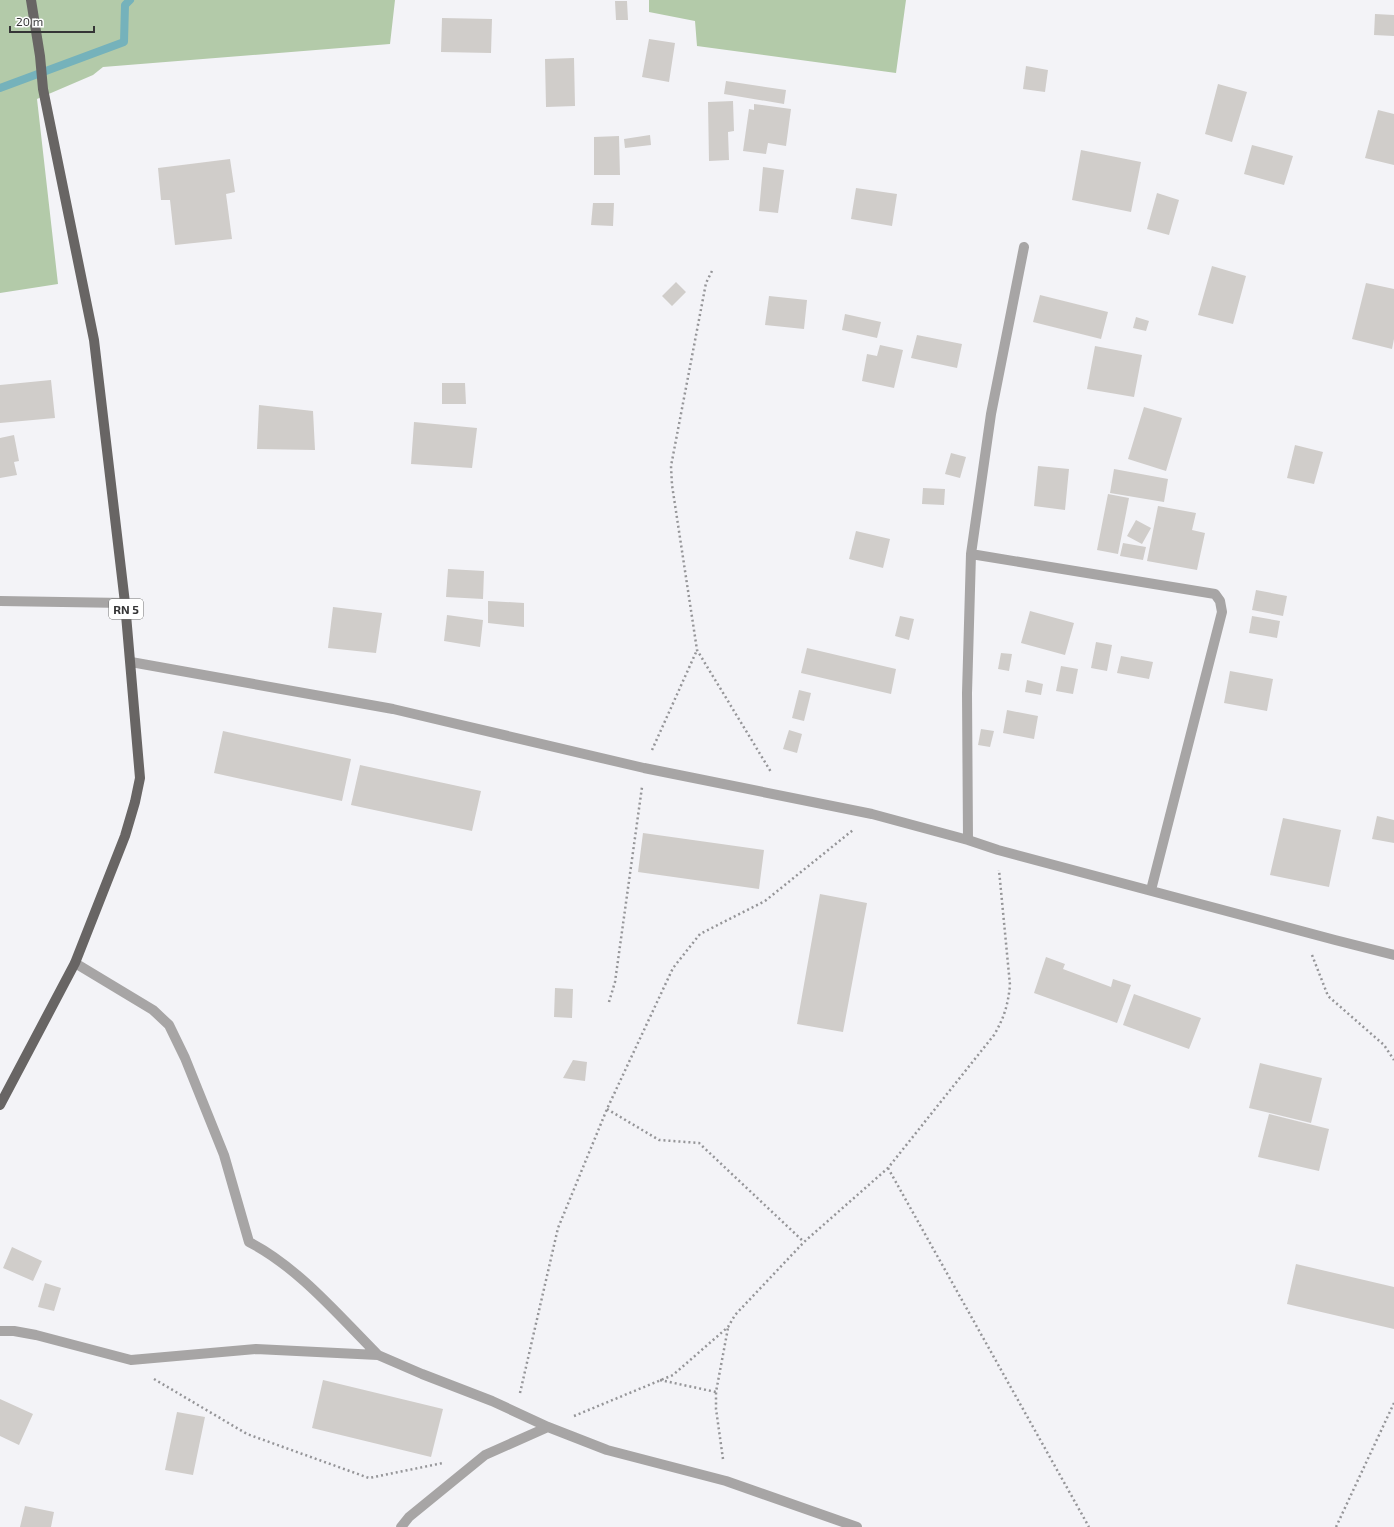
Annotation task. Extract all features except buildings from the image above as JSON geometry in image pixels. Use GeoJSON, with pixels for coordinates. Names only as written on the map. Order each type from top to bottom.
{"type":"FeatureCollection","features":[{"type":"Feature","properties":{"kind":"main road","name":"RN 5"},"geometry":{"type":"LineString","coordinates":[[0,1105],[75,963],[125,836],[136,802],[140,778],[125,603],[94,340],[43,89],[40,56],[31,0]]}},
{"type":"Feature","properties":{"kind":"street"},"geometry":{"type":"LineString","coordinates":[[968,840],[967,693],[971,554],[990,414],[1024,247]]}},
{"type":"Feature","properties":{"kind":"street"},"geometry":{"type":"LineString","coordinates":[[971,554],[1215,594],[1220,601],[1222,612],[1151,890]]}},
{"type":"Feature","properties":{"kind":"street"},"geometry":{"type":"LineString","coordinates":[[0,601],[125,603]]}},
{"type":"Feature","properties":{"kind":"street"},"geometry":{"type":"LineString","coordinates":[[131,662],[393,709],[644,768],[872,814],[968,840],[998,850],[1394,955]]}},
{"type":"Feature","properties":{"kind":"street"},"geometry":{"type":"LineString","coordinates":[[75,963],[153,1010],[169,1025],[185,1058],[224,1155],[249,1242],[260,1248],[296,1274],[378,1355]]}},
{"type":"Feature","properties":{"kind":"street"},"geometry":{"type":"LineString","coordinates":[[0,1331],[14,1331],[36,1335],[131,1360],[256,1349],[378,1355],[515,1411],[548,1427],[607,1450],[726,1481],[858,1527]]}},
{"type":"Feature","properties":{"kind":"street"},"geometry":{"type":"LineString","coordinates":[[401,1527],[409,1517],[484,1455],[548,1427]]}},
{"type":"Feature","properties":{"kind":"path"},"geometry":{"type":"LineString","coordinates":[[712,271],[706,283],[672,466],[672,485],[697,650],[785,797]]}},
{"type":"Feature","properties":{"kind":"path"},"geometry":{"type":"LineString","coordinates":[[609,1002],[615,982],[616,966],[620,950],[626,891],[644,768],[697,650]]}},
{"type":"Feature","properties":{"kind":"path"},"geometry":{"type":"LineString","coordinates":[[515,1411],[558,1228],[607,1109],[673,968],[700,934],[765,901],[872,814]]}},
{"type":"Feature","properties":{"kind":"path"},"geometry":{"type":"LineString","coordinates":[[548,1427],[672,1375],[728,1327],[735,1315],[804,1242],[888,1168],[994,1035],[1002,1021],[1008,1002],[1010,985],[998,850]]}},
{"type":"Feature","properties":{"kind":"path"},"geometry":{"type":"LineString","coordinates":[[1303,932],[1328,996],[1384,1045],[1394,1060]]}},
{"type":"Feature","properties":{"kind":"path"},"geometry":{"type":"LineString","coordinates":[[607,1109],[659,1140],[699,1144],[804,1242]]}},
{"type":"Feature","properties":{"kind":"path"},"geometry":{"type":"LineString","coordinates":[[888,1168],[1089,1527]]}},
{"type":"Feature","properties":{"kind":"path"},"geometry":{"type":"LineString","coordinates":[[726,1481],[716,1408],[716,1392],[728,1327]]}},
{"type":"Feature","properties":{"kind":"path"},"geometry":{"type":"LineString","coordinates":[[131,1360],[145,1374],[246,1434],[369,1478],[446,1462]]}},
{"type":"Feature","properties":{"kind":"path"},"geometry":{"type":"LineString","coordinates":[[660,1380],[716,1392]]}},
{"type":"Feature","properties":{"kind":"path"},"geometry":{"type":"LineString","coordinates":[[1336,1527],[1394,1403]]}},
{"type":"Feature","properties":{"kind":"green space"},"geometry":{"type":"Polygon","coordinates":[[[0,0],[395,0],[390,44],[103,67],[93,75],[37,99],[58,284],[0,293],[0,0]]]}},
{"type":"Feature","properties":{"kind":"green space"},"geometry":{"type":"Polygon","coordinates":[[[649,0],[906,0],[896,73],[697,46],[695,21],[649,12],[649,0]]]}},
{"type":"Feature","properties":{"kind":"waterway"},"geometry":{"type":"LineString","coordinates":[[0,88],[124,42],[125,5],[130,0]]}}]}
